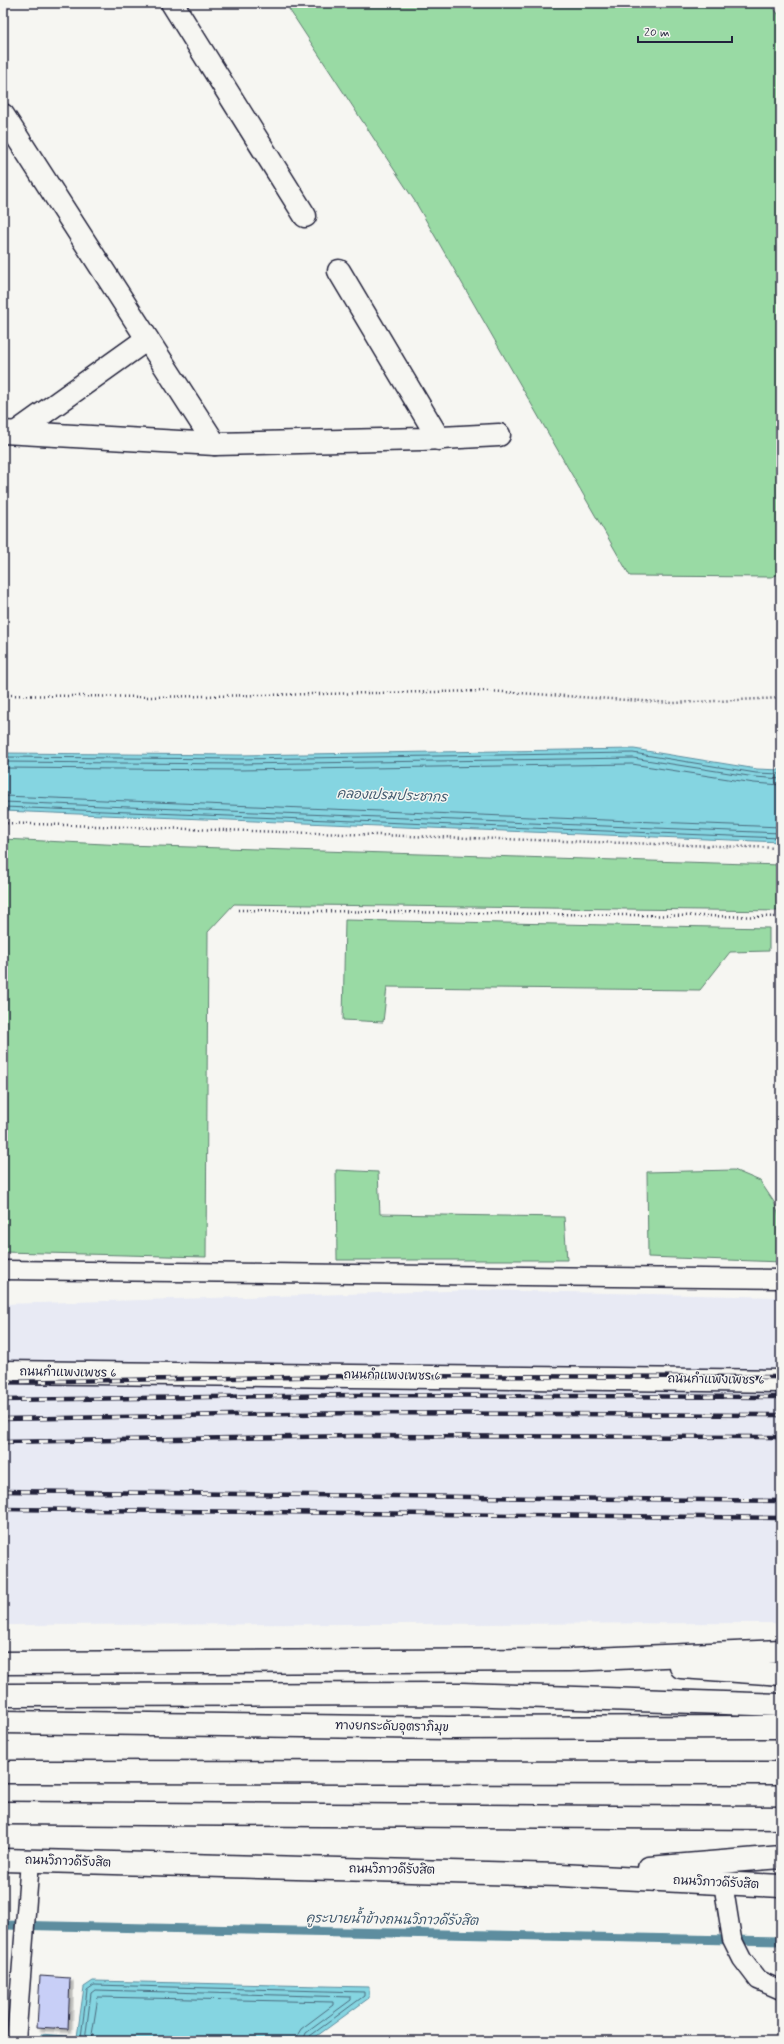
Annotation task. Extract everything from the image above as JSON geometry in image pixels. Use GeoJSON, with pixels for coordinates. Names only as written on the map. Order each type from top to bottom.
{"type":"FeatureCollection","features":[{"type":"Feature","properties":{"kind":"main road"},"geometry":{"type":"LineString","coordinates":[[172,3],[305,216]]}},
{"type":"Feature","properties":{"kind":"main road"},"geometry":{"type":"LineString","coordinates":[[3,116],[215,444]]}},
{"type":"Feature","properties":{"kind":"main road"},"geometry":{"type":"LineString","coordinates":[[340,271],[439,439]]}},
{"type":"Feature","properties":{"kind":"main road"},"geometry":{"type":"LineString","coordinates":[[10,432],[147,339]]}},
{"type":"Feature","properties":{"kind":"main road"},"geometry":{"type":"LineString","coordinates":[[10,432],[215,444],[439,439],[499,435]]}},
{"type":"Feature","properties":{"kind":"main road","name":"ถนนกำแพงเพชร 6"},"geometry":{"type":"LineString","coordinates":[[3,1372],[781,1381]]}},
{"type":"Feature","properties":{"kind":"main road"},"geometry":{"type":"LineString","coordinates":[[3,1663],[570,1660],[781,1651]]}},
{"type":"Feature","properties":{"kind":"main road"},"geometry":{"type":"LineString","coordinates":[[570,1660],[781,1674]]}},
{"type":"Feature","properties":{"kind":"main road"},"geometry":{"type":"LineString","coordinates":[[3,1696],[461,1694],[781,1705]]}},
{"type":"Feature","properties":{"kind":"main road","name":"ทางยกระดับอุตราภิมุข"},"geometry":{"type":"LineString","coordinates":[[3,1722],[448,1728],[781,1727]]}},
{"type":"Feature","properties":{"kind":"main road"},"geometry":{"type":"LineString","coordinates":[[3,1772],[781,1773]]}},
{"type":"Feature","properties":{"kind":"main road"},"geometry":{"type":"LineString","coordinates":[[3,1813],[781,1818]]}},
{"type":"Feature","properties":{"kind":"main road"},"geometry":{"type":"LineString","coordinates":[[560,1875],[781,1857]]}},
{"type":"Feature","properties":{"kind":"main road","name":"ถนนวิภาวดีรังสิต"},"geometry":{"type":"LineString","coordinates":[[3,1860],[560,1875],[781,1886]]}},
{"type":"Feature","properties":{"kind":"lane"},"geometry":{"type":"LineString","coordinates":[[3,1270],[781,1279]]}},
{"type":"Feature","properties":{"kind":"lane"},"geometry":{"type":"LineString","coordinates":[[16,2041],[11,2012],[23,1946],[30,1861]]}},
{"type":"Feature","properties":{"kind":"lane"},"geometry":{"type":"LineString","coordinates":[[723,1883],[732,1939],[742,1959],[758,1980],[781,1990]]}},
{"type":"Feature","properties":{"kind":"path"},"geometry":{"type":"LineString","coordinates":[[3,695],[147,697],[488,691],[673,703],[781,698]]}},
{"type":"Feature","properties":{"kind":"path"},"geometry":{"type":"LineString","coordinates":[[3,823],[781,848]]}},
{"type":"Feature","properties":{"kind":"path"},"geometry":{"type":"LineString","coordinates":[[238,910],[781,917]]}},
{"type":"Feature","properties":{"kind":"shaded area"},"geometry":{"type":"Polygon","coordinates":[[[484,1290],[781,1297],[781,1623],[3,1625],[3,1304],[484,1290]]]}},
{"type":"Feature","properties":{"kind":"green space"},"geometry":{"type":"Polygon","coordinates":[[[285,3],[770,3],[781,18],[781,573],[772,577],[630,576],[416,203],[285,3]]]}},
{"type":"Feature","properties":{"kind":"green space"},"geometry":{"type":"Polygon","coordinates":[[[3,839],[125,845],[781,865],[781,911],[234,904],[208,932],[206,1257],[3,1252],[3,839]]]}},
{"type":"Feature","properties":{"kind":"green space"},"geometry":{"type":"Polygon","coordinates":[[[345,920],[769,928],[769,951],[730,952],[700,990],[387,987],[383,1022],[343,1020],[345,920]]]}},
{"type":"Feature","properties":{"kind":"green space"},"geometry":{"type":"Polygon","coordinates":[[[336,1170],[378,1172],[380,1214],[564,1217],[567,1260],[337,1260],[336,1170]]]}},
{"type":"Feature","properties":{"kind":"green space"},"geometry":{"type":"Polygon","coordinates":[[[734,1170],[760,1181],[774,1202],[781,1221],[781,1262],[648,1257],[647,1172],[734,1170]]]}},
{"type":"Feature","properties":{"kind":"water","name":"คลองเปรมประชากร"},"geometry":{"type":"Polygon","coordinates":[[[634,749],[757,769],[781,770],[781,842],[3,811],[3,753],[239,755],[634,749]]]}},
{"type":"Feature","properties":{"kind":"water"},"geometry":{"type":"Polygon","coordinates":[[[93,1981],[369,1987],[369,1998],[310,2041],[41,2041],[41,2034],[77,2037],[84,1987],[93,1981]]]}},
{"type":"Feature","properties":{"kind":"building"},"geometry":{"type":"Polygon","coordinates":[[[40,1976],[70,1978],[68,2029],[37,2027],[40,1976]]]}},
{"type":"Feature","properties":{"kind":"waterway","name":"คูระบายน้ำข้างถนนวิภาวดีรังสิต"},"geometry":{"type":"LineString","coordinates":[[3,1925],[781,1941]]}},
{"type":"Feature","properties":{"kind":"railway"},"geometry":{"type":"LineString","coordinates":[[3,1382],[353,1376],[781,1377]]}},
{"type":"Feature","properties":{"kind":"railway"},"geometry":{"type":"LineString","coordinates":[[3,1400],[354,1395],[781,1397]]}},
{"type":"Feature","properties":{"kind":"railway"},"geometry":{"type":"LineString","coordinates":[[3,1419],[354,1413],[781,1415]]}},
{"type":"Feature","properties":{"kind":"railway"},"geometry":{"type":"LineString","coordinates":[[3,1442],[354,1436],[781,1437]]}},
{"type":"Feature","properties":{"kind":"railway"},"geometry":{"type":"LineString","coordinates":[[3,1491],[781,1501]]}},
{"type":"Feature","properties":{"kind":"railway"},"geometry":{"type":"LineString","coordinates":[[3,1509],[781,1518]]}}]}
